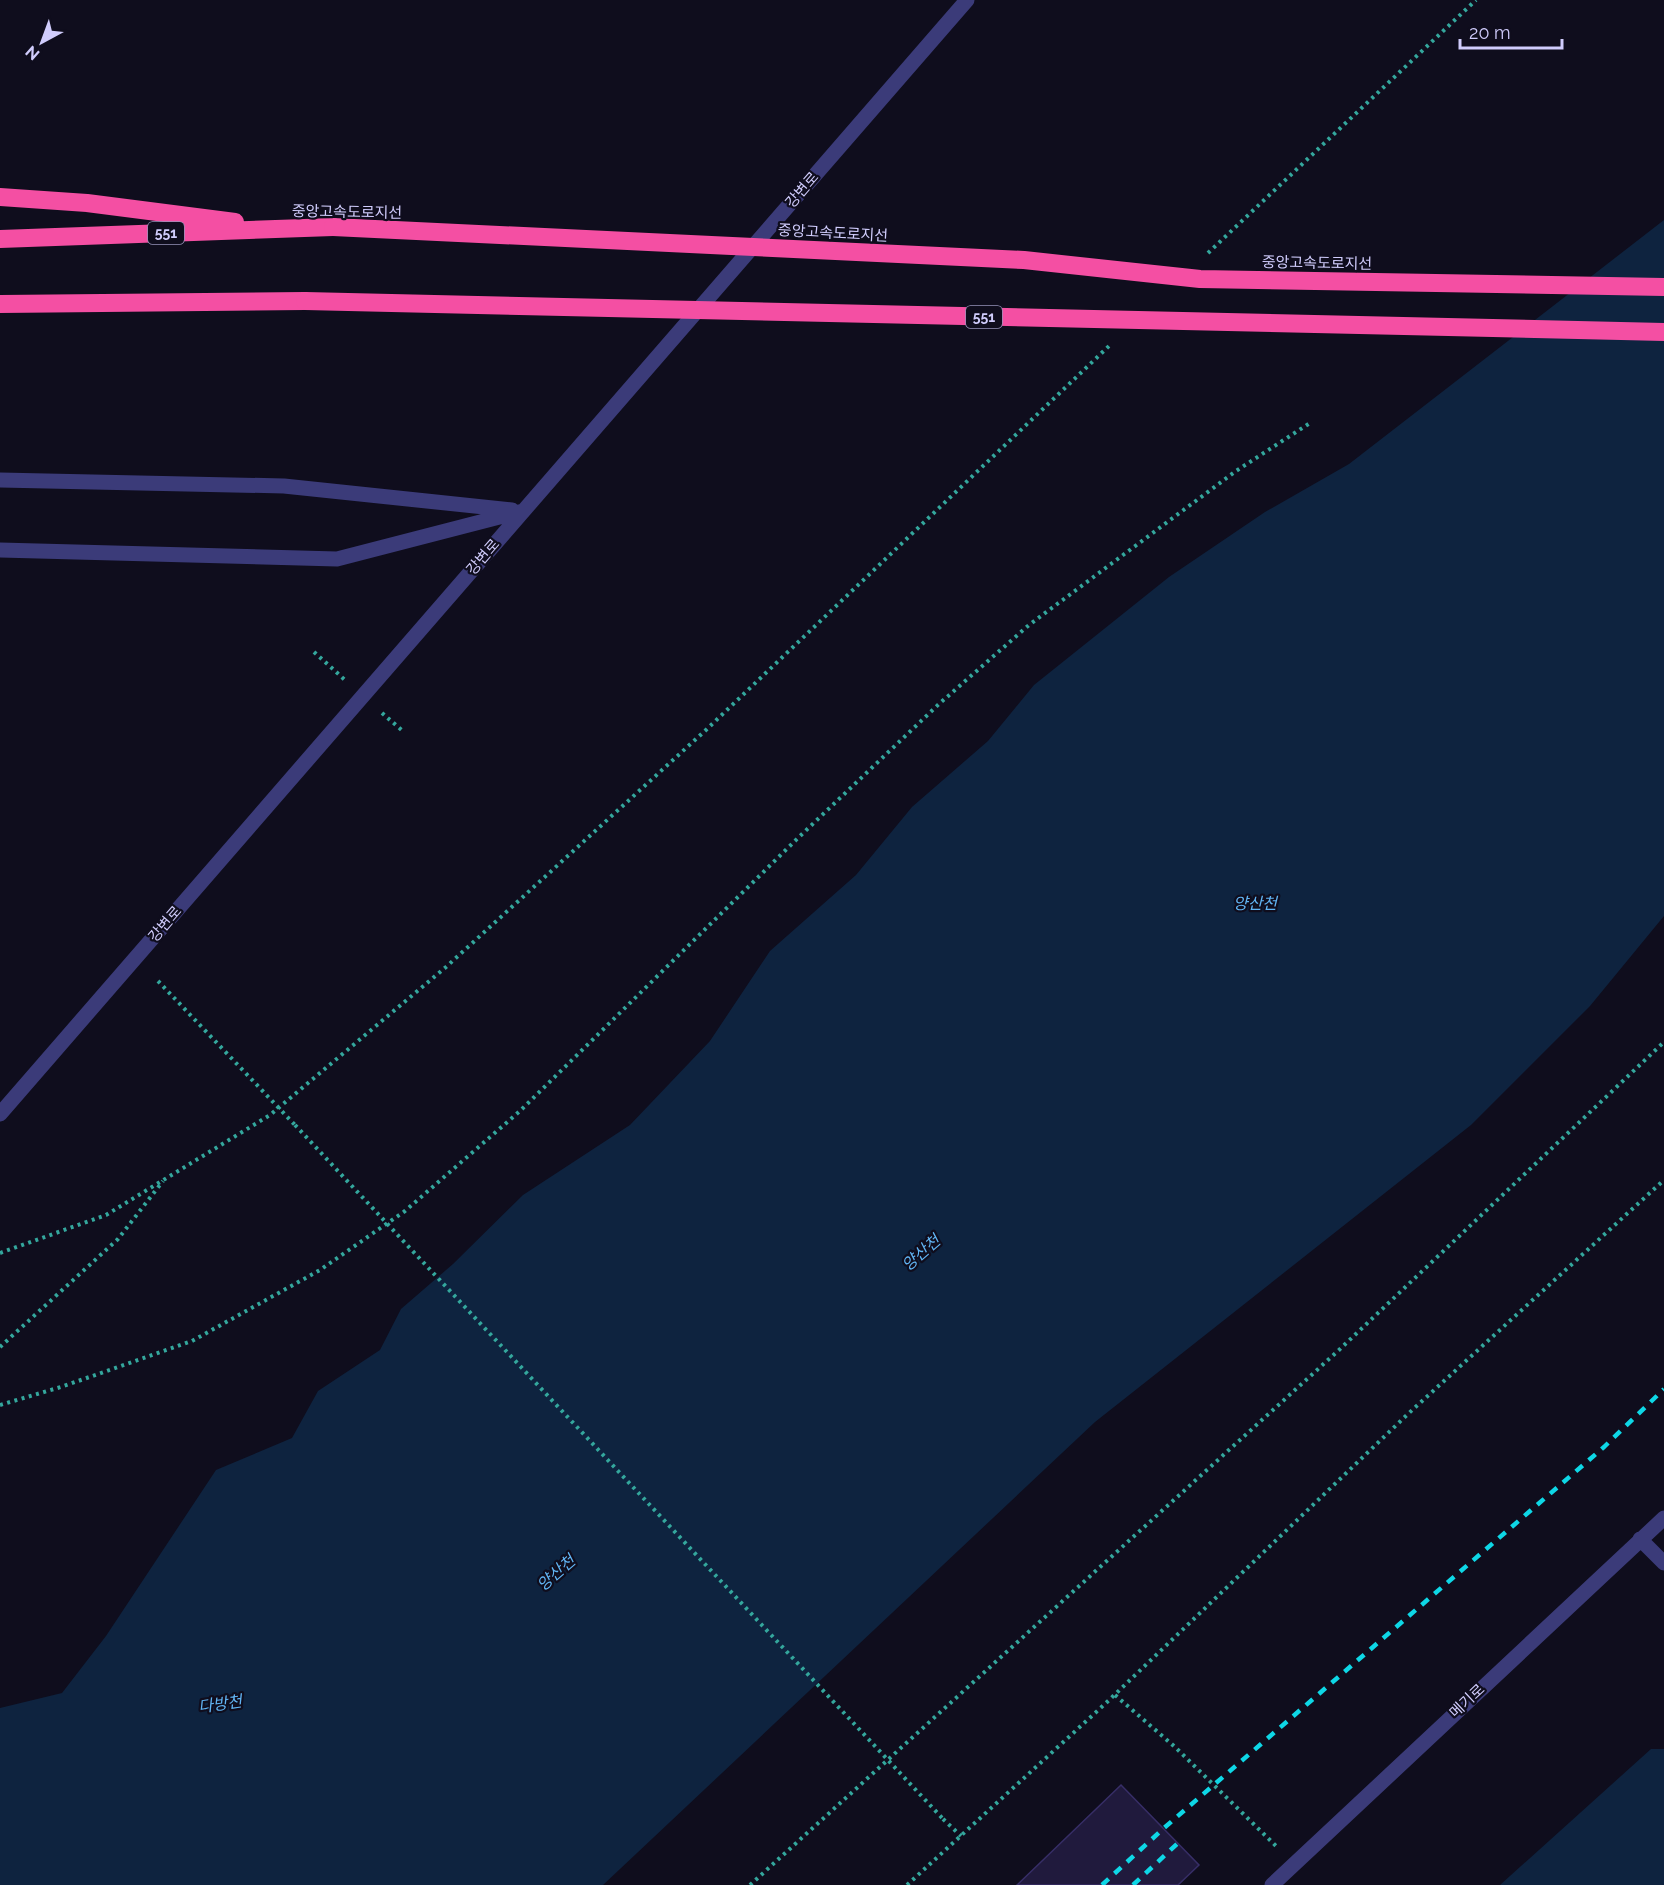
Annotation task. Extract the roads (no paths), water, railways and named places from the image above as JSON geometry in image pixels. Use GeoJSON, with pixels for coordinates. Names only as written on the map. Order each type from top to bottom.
{"type":"FeatureCollection","features":[{"type":"Feature","properties":{"kind":"highway"},"geometry":{"type":"LineString","coordinates":[[0,197],[87,203],[287,229]]}},
{"type":"Feature","properties":{"kind":"highway","name":"중앙고속도로지선"},"geometry":{"type":"LineString","coordinates":[[0,239],[333,227],[1024,260],[1200,279],[1664,287]]}},
{"type":"Feature","properties":{"kind":"highway","name":"551"},"geometry":{"type":"LineString","coordinates":[[0,303],[305,301],[1664,332]]}},
{"type":"Feature","properties":{"kind":"street","name":"강변로"},"geometry":{"type":"LineString","coordinates":[[0,1114],[967,0]]}},
{"type":"Feature","properties":{"kind":"street"},"geometry":{"type":"LineString","coordinates":[[0,480],[284,486],[523,511]]}},
{"type":"Feature","properties":{"kind":"street"},"geometry":{"type":"LineString","coordinates":[[0,550],[337,559],[523,511]]}},
{"type":"Feature","properties":{"kind":"street","name":"메기로"},"geometry":{"type":"LineString","coordinates":[[1272,1885],[1664,1518]]}},
{"type":"Feature","properties":{"kind":"street"},"geometry":{"type":"LineString","coordinates":[[1640,1539],[1664,1563]]}},
{"type":"Feature","properties":{"kind":"water","name":"양산천"},"geometry":{"type":"Polygon","coordinates":[[[1664,220],[1664,916],[1590,1006],[1471,1125],[1095,1422],[603,1885],[0,1885],[0,1708],[62,1693],[106,1636],[216,1470],[292,1438],[318,1391],[380,1350],[401,1309],[453,1264],[523,1195],[630,1125],[710,1041],[770,951],[856,875],[912,807],[988,741],[1034,685],[1169,577],[1265,512],[1349,464],[1664,220]]]}},
{"type":"Feature","properties":{"kind":"water"},"geometry":{"type":"Polygon","coordinates":[[[1651,1749],[1664,1749],[1664,1885],[1500,1885],[1651,1749]]]}},
{"type":"Feature","properties":{"kind":"railway"},"geometry":{"type":"LineString","coordinates":[[1102,1885],[1164,1828],[1604,1447],[1664,1389]]}},
{"type":"Feature","properties":{"kind":"railway"},"geometry":{"type":"LineString","coordinates":[[1133,1885],[1178,1843]]}},
{"type":"Feature","properties":{"kind":"water label","name":"다방천"},"geometry":{"type":"Point","coordinates":[220,1704]}}]}
